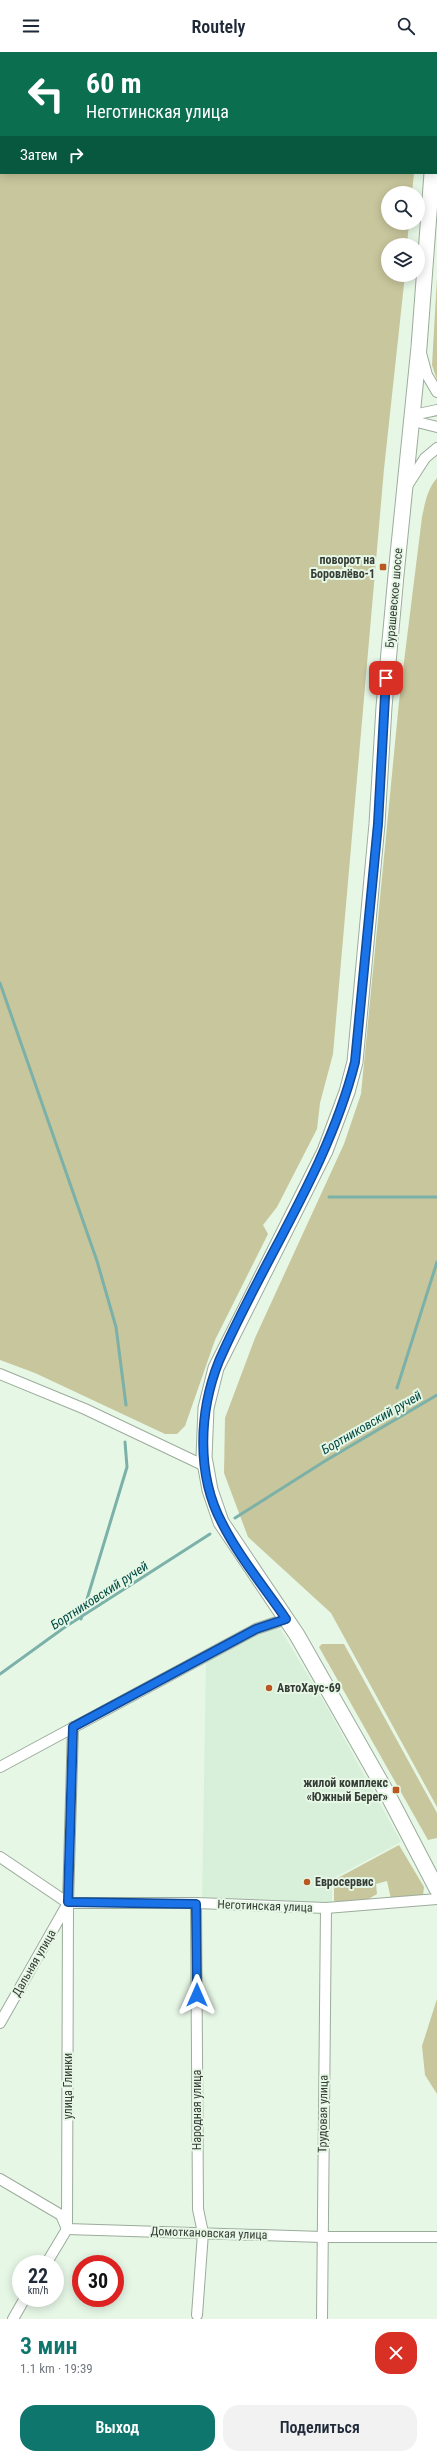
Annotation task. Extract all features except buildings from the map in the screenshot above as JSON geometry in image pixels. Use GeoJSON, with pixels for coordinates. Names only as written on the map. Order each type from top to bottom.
{"type":"FeatureCollection","features":[{"type":"Feature","properties":{"kind":"main road","name":"Бурашевское шоссе"},"geometry":{"type":"LineString","coordinates":[[432,174],[413,420],[384,699],[378,824],[355,1062],[347,1092],[325,1151],[216,1368],[205,1416],[205,1466],[212,1499],[221,1522],[286,1619],[388,1795],[437,1889]]}},
{"type":"Feature","properties":{"kind":"street"},"geometry":{"type":"LineString","coordinates":[[419,347],[427,375],[437,392]]}},
{"type":"Feature","properties":{"kind":"street"},"geometry":{"type":"LineString","coordinates":[[437,410],[418,414],[413,420],[437,427]]}},
{"type":"Feature","properties":{"kind":"street"},"geometry":{"type":"LineString","coordinates":[[405,489],[425,458],[437,448]]}},
{"type":"Feature","properties":{"kind":"street"},"geometry":{"type":"LineString","coordinates":[[0,1374],[85,1409],[205,1466]]}},
{"type":"Feature","properties":{"kind":"street"},"geometry":{"type":"LineString","coordinates":[[0,1767],[256,1629],[286,1619]]}},
{"type":"Feature","properties":{"kind":"street","name":"улица Глинки"},"geometry":{"type":"LineString","coordinates":[[67,2229],[68,1902],[73,1727]]}},
{"type":"Feature","properties":{"kind":"street"},"geometry":{"type":"LineString","coordinates":[[0,1857],[68,1902]]}},
{"type":"Feature","properties":{"kind":"street","name":"Неготинская улица"},"geometry":{"type":"LineString","coordinates":[[68,1902],[326,1908],[437,1899]]}},
{"type":"Feature","properties":{"kind":"street","name":"Дальняя улица"},"geometry":{"type":"LineString","coordinates":[[0,2023],[68,1902]]}},
{"type":"Feature","properties":{"kind":"street","name":"Народная улица"},"geometry":{"type":"LineString","coordinates":[[196,1904],[198,2209],[202,2233],[197,2315]]}},
{"type":"Feature","properties":{"kind":"street","name":"Трудовая улица"},"geometry":{"type":"LineString","coordinates":[[322,2319],[326,1908]]}},
{"type":"Feature","properties":{"kind":"street"},"geometry":{"type":"LineString","coordinates":[[0,2179],[61,2215],[67,2229],[51,2255]]}},
{"type":"Feature","properties":{"kind":"street","name":"Домоткановская улица"},"geometry":{"type":"LineString","coordinates":[[67,2229],[322,2237],[437,2236]]}},
{"type":"Feature","properties":{"kind":"street"},"geometry":{"type":"LineString","coordinates":[[13,2319],[20,2307]]}},
{"type":"Feature","properties":{"kind":"shaded area"},"geometry":{"type":"Polygon","coordinates":[[[0,174],[414,174],[413,186],[381,186],[381,230],[408,230],[408,238],[381,238],[381,282],[404,282],[384,469],[333,1054],[320,1103],[317,1129],[277,1207],[263,1225],[268,1234],[215,1340],[185,1426],[177,1434],[165,1434],[35,1373],[0,1360],[0,174]]]}},
{"type":"Feature","properties":{"kind":"shaded area"},"geometry":{"type":"Polygon","coordinates":[[[437,278],[437,380],[432,365],[437,278]]]}},
{"type":"Feature","properties":{"kind":"shaded area"},"geometry":{"type":"Polygon","coordinates":[[[437,478],[437,1807],[331,1613],[248,1537],[224,1473],[225,1418],[255,1338],[344,1144],[361,1094],[399,702],[422,517],[425,502],[437,478]]]}},
{"type":"Feature","properties":{"kind":"shaded area"},"geometry":{"type":"Polygon","coordinates":[[[279,1627],[324,1702],[401,1842],[332,1879],[332,1903],[202,1898],[206,1662],[257,1633],[279,1627]]]}},
{"type":"Feature","properties":{"kind":"shaded area"},"geometry":{"type":"Polygon","coordinates":[[[322,1644],[344,1644],[437,1813],[437,1838],[428,1840],[319,1647],[322,1644]]]}},
{"type":"Feature","properties":{"kind":"shaded area"},"geometry":{"type":"Polygon","coordinates":[[[399,1845],[424,1887],[423,1896],[391,1899],[387,1881],[376,1884],[377,1894],[365,1901],[334,1901],[334,1880],[399,1845]]]}},
{"type":"Feature","properties":{"kind":"shaded area"},"geometry":{"type":"Polygon","coordinates":[[[437,1999],[437,2094],[425,2075],[422,2046],[437,1999]]]}},
{"type":"Feature","properties":{"kind":"waterway"},"geometry":{"type":"LineString","coordinates":[[0,983],[97,1261],[116,1327],[126,1405]]}},
{"type":"Feature","properties":{"kind":"waterway"},"geometry":{"type":"LineString","coordinates":[[329,1197],[437,1197]]}},
{"type":"Feature","properties":{"kind":"waterway"},"geometry":{"type":"LineString","coordinates":[[397,1388],[437,1262]]}},
{"type":"Feature","properties":{"kind":"waterway","name":"Бортниковский ручей"},"geometry":{"type":"LineString","coordinates":[[235,1518],[325,1461],[437,1395]]}},
{"type":"Feature","properties":{"kind":"waterway"},"geometry":{"type":"LineString","coordinates":[[81,1619],[127,1467],[125,1442]]}},
{"type":"Feature","properties":{"kind":"waterway","name":"Бортниковский ручей"},"geometry":{"type":"LineString","coordinates":[[0,1674],[65,1627],[210,1534]]}},
{"type":"Feature","properties":{"kind":"place","name":"поворот на Боровлёво-1"},"geometry":{"type":"Point","coordinates":[383,567]}},
{"type":"Feature","properties":{"kind":"place","name":"АвтоХаус-69"},"geometry":{"type":"Point","coordinates":[269,1688]}},
{"type":"Feature","properties":{"kind":"place","name":"жилой комплекс «Южный Берег»"},"geometry":{"type":"Point","coordinates":[396,1790]}},
{"type":"Feature","properties":{"kind":"place","name":"Евросервис"},"geometry":{"type":"Point","coordinates":[307,1882]}},
{"type":"Feature","properties":{"kind":"route"},"geometry":{"type":"LineString","coordinates":[[197,1995],[196,1904],[68,1902],[73,1727],[256,1629],[286,1619],[229,1537],[218,1515],[212,1499],[205,1466],[204,1424],[207,1400],[216,1368],[325,1151],[337,1122],[355,1062],[378,824],[386,678]]}}]}
